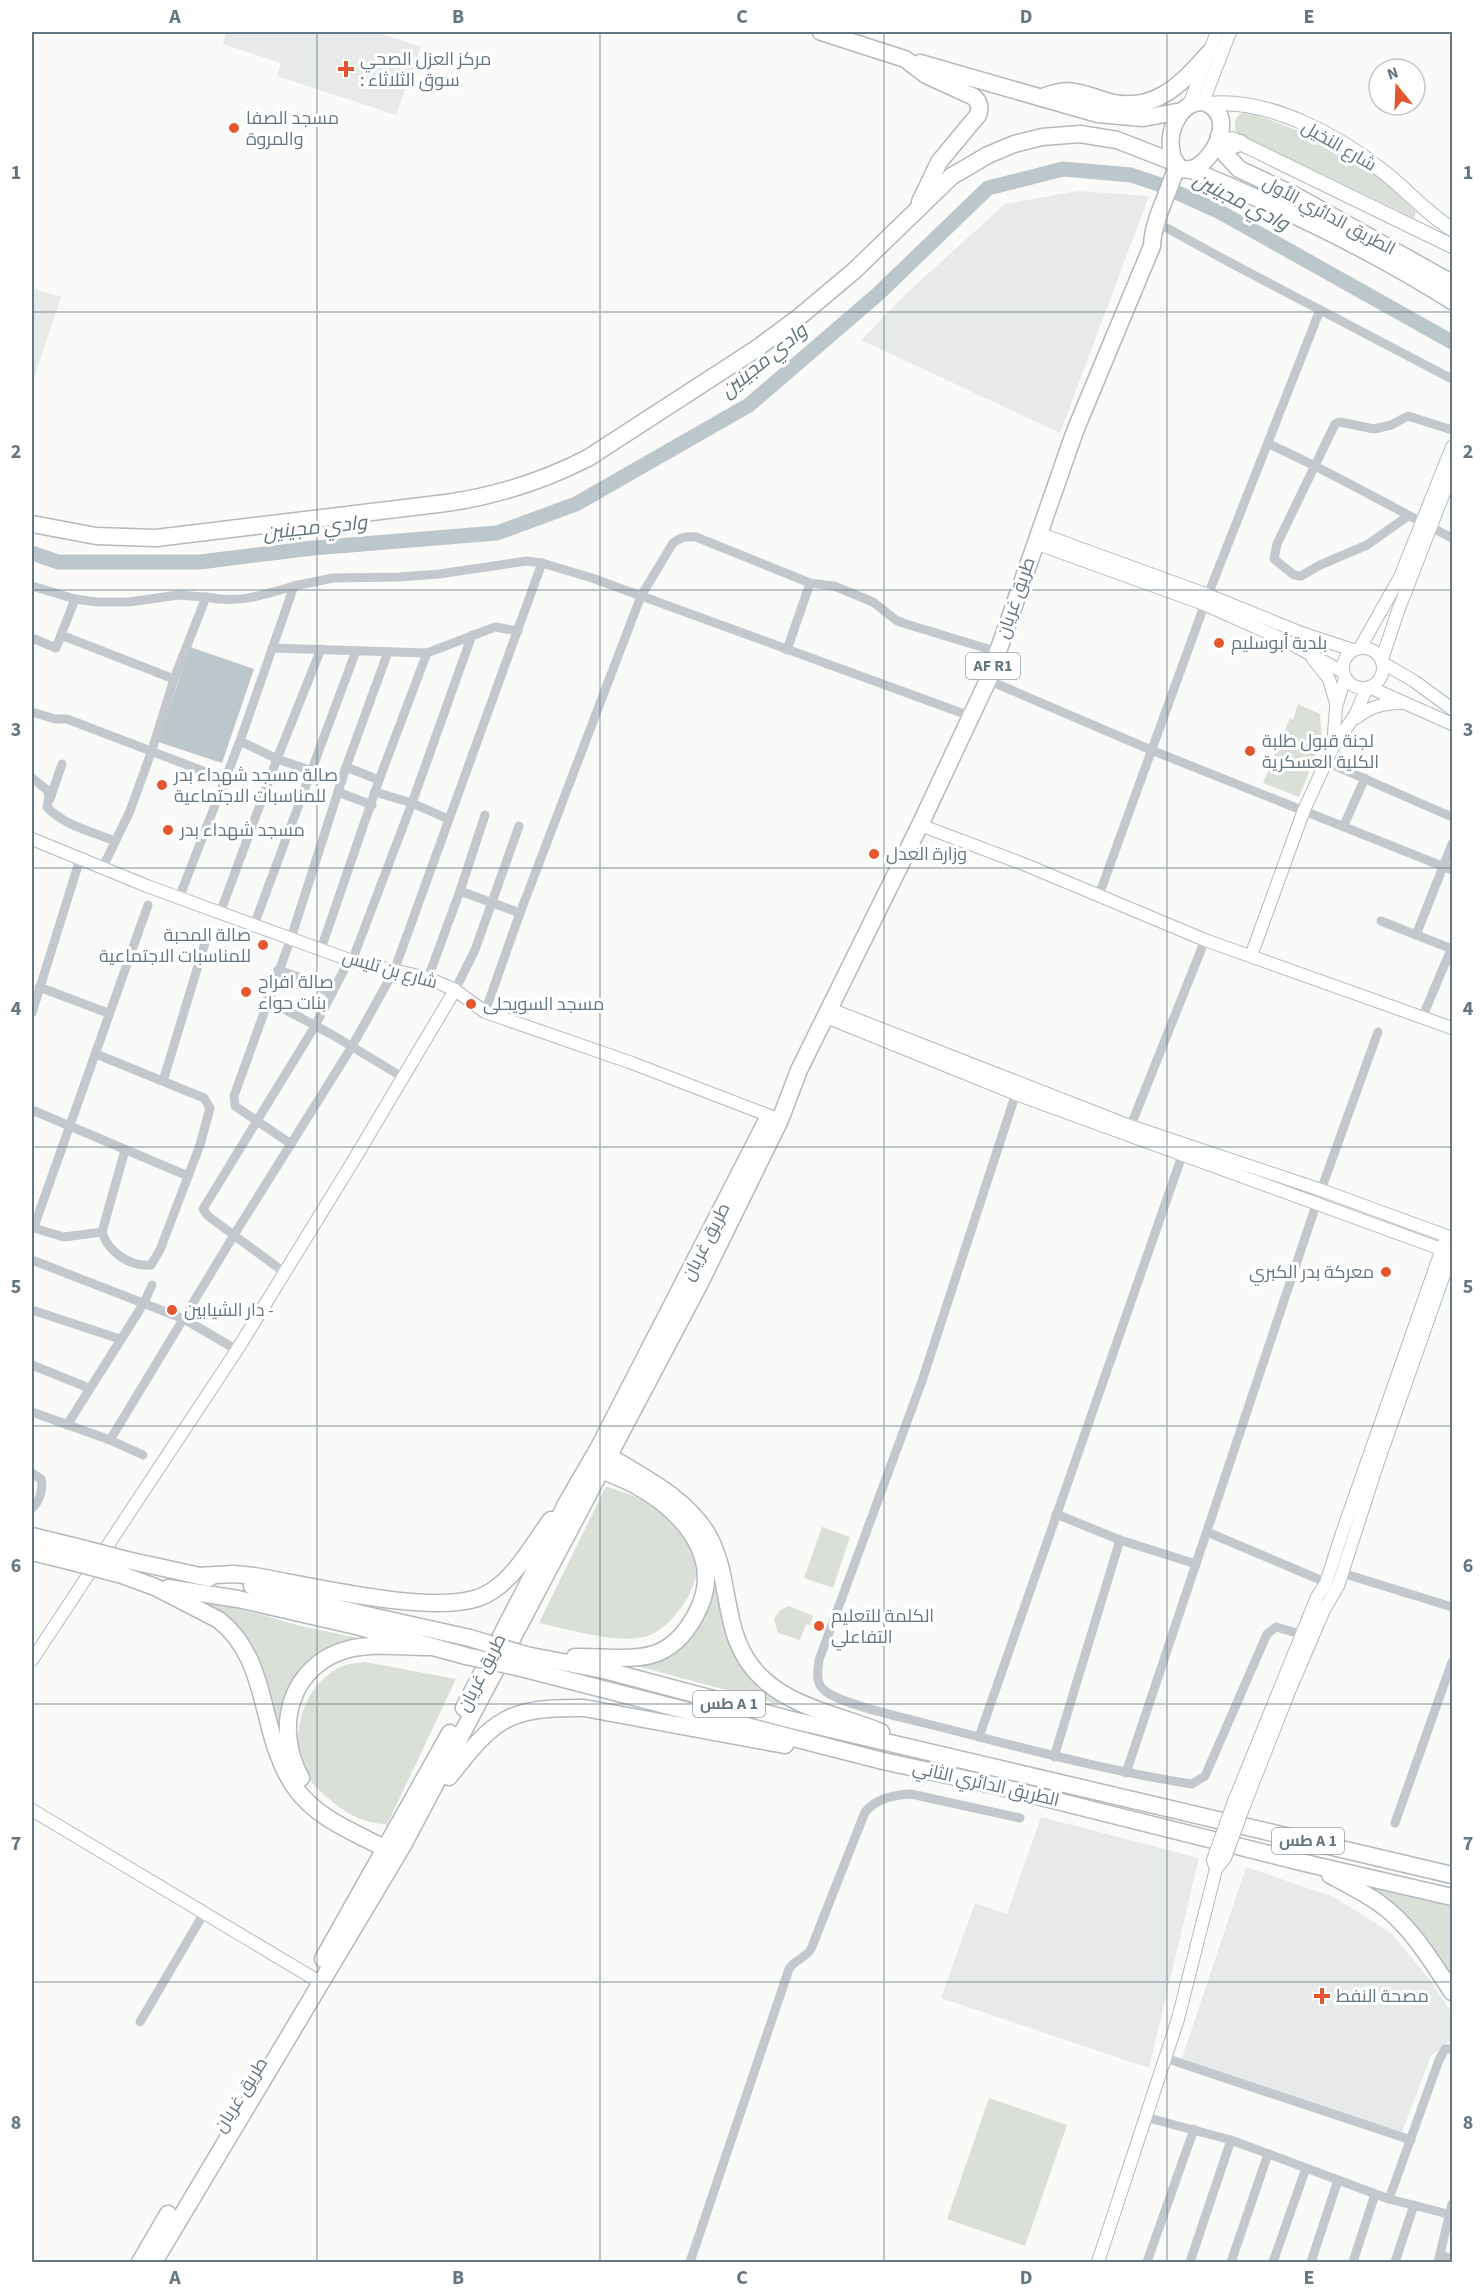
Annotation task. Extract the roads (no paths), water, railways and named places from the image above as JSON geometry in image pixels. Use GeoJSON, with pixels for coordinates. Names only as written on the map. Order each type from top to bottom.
{"type":"FeatureCollection","features":[{"type":"Feature","properties":{"kind":"highway"},"geometry":{"type":"LineString","coordinates":[[821,32],[905,59],[1098,114],[1121,118],[1156,117],[1196,105],[1218,114],[1219,134],[1215,149],[1198,168],[1181,171],[1171,151],[1174,125],[1196,105]]}},
{"type":"Feature","properties":{"kind":"highway"},"geometry":{"type":"LineString","coordinates":[[1041,98],[1068,90],[1112,102],[1128,104],[1147,102],[1174,89],[1209,53]]}},
{"type":"Feature","properties":{"kind":"highway"},"geometry":{"type":"LineString","coordinates":[[905,59],[926,75],[972,96],[978,101],[980,108],[978,115],[939,162],[918,209]]}},
{"type":"Feature","properties":{"kind":"highway","name":"الطريق الدائري الأول"},"geometry":{"type":"LineString","coordinates":[[32,524],[96,536],[156,538],[446,503],[484,497],[520,487],[588,458],[778,334],[837,286],[952,176],[975,161],[1008,147],[1042,137],[1068,134],[1104,137],[1130,144],[1181,171],[1245,192],[1319,228],[1452,301]]}},
{"type":"Feature","properties":{"kind":"highway","name":"الطريق الدائري الأول"},"geometry":{"type":"LineString","coordinates":[[1219,134],[1226,155],[1245,173],[1296,196],[1452,283]]}},
{"type":"Feature","properties":{"kind":"highway"},"geometry":{"type":"LineString","coordinates":[[1226,155],[1228,147],[1236,142],[1240,143]]}},
{"type":"Feature","properties":{"kind":"highway","name":"طريق غريان"},"geometry":{"type":"LineString","coordinates":[[1152,246],[1154,228],[1168,206],[1181,171]]}},
{"type":"Feature","properties":{"kind":"highway","name":"طريق غريان"},"geometry":{"type":"LineString","coordinates":[[159,2254],[313,1978],[394,1848],[420,1813],[600,1460],[700,1283],[775,1118],[920,825],[988,680],[1036,538],[1076,431],[1152,246],[1165,227],[1168,206]]}},
{"type":"Feature","properties":{"kind":"highway"},"geometry":{"type":"LineString","coordinates":[[155,1587],[238,1599],[356,1626],[466,1656],[530,1660],[625,1657],[657,1653],[681,1636],[690,1625],[703,1599],[706,1572],[702,1553],[687,1526],[668,1507],[600,1460]]}},
{"type":"Feature","properties":{"kind":"highway"},"geometry":{"type":"LineString","coordinates":[[600,1460],[672,1495],[693,1515],[708,1536],[716,1554],[732,1627],[740,1650],[748,1664],[763,1679],[782,1694],[932,1752]]}},
{"type":"Feature","properties":{"kind":"highway","name":"طريق غريان"},"geometry":{"type":"LineString","coordinates":[[140,2262],[159,2254],[394,1848],[566,1504],[600,1460]]}},
{"type":"Feature","properties":{"kind":"highway"},"geometry":{"type":"LineString","coordinates":[[199,1575],[254,1576],[381,1598],[429,1604],[459,1603],[484,1596],[501,1584],[551,1519],[566,1504]]}},
{"type":"Feature","properties":{"kind":"highway"},"geometry":{"type":"LineString","coordinates":[[32,1536],[71,1554],[124,1568],[199,1575],[256,1586],[362,1614],[470,1638],[530,1660]]}},
{"type":"Feature","properties":{"kind":"highway"},"geometry":{"type":"LineString","coordinates":[[32,1552],[71,1554]]}},
{"type":"Feature","properties":{"kind":"highway"},"geometry":{"type":"LineString","coordinates":[[124,1568],[219,1620],[242,1644],[253,1664],[277,1752],[297,1790],[333,1821],[394,1848]]}},
{"type":"Feature","properties":{"kind":"highway"},"geometry":{"type":"LineString","coordinates":[[394,1848],[352,1824],[311,1792],[295,1768],[289,1749],[287,1719],[293,1698],[303,1678],[315,1665],[332,1655],[351,1648],[432,1647]]}},
{"type":"Feature","properties":{"kind":"highway","name":"الطريق الدائري الثاني"},"geometry":{"type":"LineString","coordinates":[[530,1660],[604,1670],[792,1720],[1452,1875]]}},
{"type":"Feature","properties":{"kind":"highway","name":"الطريق الدائري الثاني"},"geometry":{"type":"LineString","coordinates":[[530,1660],[884,1761],[993,1785],[1305,1863],[1452,1897]]}},
{"type":"Feature","properties":{"kind":"highway"},"geometry":{"type":"LineString","coordinates":[[420,1813],[463,1759],[490,1730],[508,1717],[531,1710],[584,1708],[884,1761]]}},
{"type":"Feature","properties":{"kind":"highway"},"geometry":{"type":"LineString","coordinates":[[1305,1863],[1360,1890],[1381,1904],[1420,1945],[1452,1992]]}},
{"type":"Feature","properties":{"kind":"main road","name":"شارع النخيل"},"geometry":{"type":"LineString","coordinates":[[1196,105],[1225,102],[1251,106],[1295,120],[1328,135],[1378,167],[1431,214],[1452,229]]}},
{"type":"Feature","properties":{"kind":"main road"},"geometry":{"type":"LineString","coordinates":[[1219,134],[1452,246]]}},
{"type":"Feature","properties":{"kind":"street"},"geometry":{"type":"LineString","coordinates":[[1196,105],[1209,53],[1217,32]]}},
{"type":"Feature","properties":{"kind":"street"},"geometry":{"type":"LineString","coordinates":[[1196,105],[1230,32]]}},
{"type":"Feature","properties":{"kind":"street"},"geometry":{"type":"LineString","coordinates":[[1165,227],[1452,379]]}},
{"type":"Feature","properties":{"kind":"street"},"geometry":{"type":"LineString","coordinates":[[1099,895],[1206,600],[1320,310]]}},
{"type":"Feature","properties":{"kind":"street"},"geometry":{"type":"LineString","coordinates":[[1408,516],[1367,545],[1320,565],[1301,576],[1294,575],[1274,559],[1274,552],[1335,424],[1340,422],[1374,429],[1408,416],[1452,430]]}},
{"type":"Feature","properties":{"kind":"street"},"geometry":{"type":"LineString","coordinates":[[1269,444],[1316,465],[1452,538]]}},
{"type":"Feature","properties":{"kind":"street"},"geometry":{"type":"LineString","coordinates":[[1251,956],[1304,810],[1332,749],[1362,702],[1368,688],[1374,685],[1382,675],[1382,661],[1452,447]]}},
{"type":"Feature","properties":{"kind":"street"},"geometry":{"type":"LineString","coordinates":[[1332,749],[1336,707],[1344,675],[1345,660],[1356,649],[1400,577],[1452,472]]}},
{"type":"Feature","properties":{"kind":"street"},"geometry":{"type":"LineString","coordinates":[[486,1012],[520,913],[641,596],[673,543],[680,538],[696,537],[810,584],[834,586],[873,602],[896,621],[998,652]]}},
{"type":"Feature","properties":{"kind":"street"},"geometry":{"type":"LineString","coordinates":[[1036,538],[1292,629],[1356,649],[1373,650],[1382,661],[1451,704]]}},
{"type":"Feature","properties":{"kind":"street"},"geometry":{"type":"LineString","coordinates":[[32,586],[75,598],[121,602],[178,595],[226,601],[243,600],[333,578],[399,577],[472,570],[527,561],[542,562],[970,716]]}},
{"type":"Feature","properties":{"kind":"street"},"geometry":{"type":"LineString","coordinates":[[110,1440],[351,1048],[394,971],[542,562]]}},
{"type":"Feature","properties":{"kind":"street"},"geometry":{"type":"LineString","coordinates":[[787,650],[810,584]]}},
{"type":"Feature","properties":{"kind":"street"},"geometry":{"type":"LineString","coordinates":[[179,898],[240,741],[294,586]]}},
{"type":"Feature","properties":{"kind":"street"},"geometry":{"type":"LineString","coordinates":[[102,869],[130,811],[174,679],[206,597]]}},
{"type":"Feature","properties":{"kind":"street"},"geometry":{"type":"LineString","coordinates":[[32,638],[55,649],[75,598]]}},
{"type":"Feature","properties":{"kind":"street"},"geometry":{"type":"LineString","coordinates":[[1206,600],[1308,653],[1344,675],[1354,686],[1368,688],[1452,724]]}},
{"type":"Feature","properties":{"kind":"street"},"geometry":{"type":"LineString","coordinates":[[272,648],[427,653],[495,627],[518,631]]}},
{"type":"Feature","properties":{"kind":"street"},"geometry":{"type":"LineString","coordinates":[[61,635],[174,679]]}},
{"type":"Feature","properties":{"kind":"street"},"geometry":{"type":"LineString","coordinates":[[284,1272],[208,1216],[203,1209],[315,1026],[347,964],[352,961],[412,804],[472,635]]}},
{"type":"Feature","properties":{"kind":"street"},"geometry":{"type":"LineString","coordinates":[[1391,635],[1394,659],[1402,674]]}},
{"type":"Feature","properties":{"kind":"street"},"geometry":{"type":"LineString","coordinates":[[220,913],[321,649]]}},
{"type":"Feature","properties":{"kind":"street"},"geometry":{"type":"LineString","coordinates":[[254,925],[356,651]]}},
{"type":"Feature","properties":{"kind":"street"},"geometry":{"type":"LineString","coordinates":[[291,1144],[235,1106],[234,1096],[291,938],[346,767],[388,652]]}},
{"type":"Feature","properties":{"kind":"street"},"geometry":{"type":"LineString","coordinates":[[321,949],[379,780],[427,653]]}},
{"type":"Feature","properties":{"kind":"street"},"geometry":{"type":"LineString","coordinates":[[1308,653],[1329,679],[1336,707]]}},
{"type":"Feature","properties":{"kind":"street"},"geometry":{"type":"LineString","coordinates":[[988,680],[1151,750],[1448,868]]}},
{"type":"Feature","properties":{"kind":"street"},"geometry":{"type":"LineString","coordinates":[[1350,722],[1372,707],[1384,703],[1403,703]]}},
{"type":"Feature","properties":{"kind":"street"},"geometry":{"type":"LineString","coordinates":[[32,712],[55,719],[67,719],[224,779]]}},
{"type":"Feature","properties":{"kind":"street"},"geometry":{"type":"LineString","coordinates":[[240,741],[277,759],[342,781]]}},
{"type":"Feature","properties":{"kind":"street"},"geometry":{"type":"LineString","coordinates":[[1326,762],[1452,817]]}},
{"type":"Feature","properties":{"kind":"street"},"geometry":{"type":"LineString","coordinates":[[47,807],[62,764]]}},
{"type":"Feature","properties":{"kind":"street"},"geometry":{"type":"LineString","coordinates":[[346,767],[379,780]]}},
{"type":"Feature","properties":{"kind":"street"},"geometry":{"type":"LineString","coordinates":[[32,778],[47,790],[49,795],[47,807]]}},
{"type":"Feature","properties":{"kind":"street"},"geometry":{"type":"LineString","coordinates":[[1344,825],[1365,778]]}},
{"type":"Feature","properties":{"kind":"street"},"geometry":{"type":"LineString","coordinates":[[338,792],[372,805]]}},
{"type":"Feature","properties":{"kind":"street"},"geometry":{"type":"LineString","coordinates":[[375,792],[448,819]]}},
{"type":"Feature","properties":{"kind":"street"},"geometry":{"type":"LineString","coordinates":[[47,807],[68,821],[115,841]]}},
{"type":"Feature","properties":{"kind":"street"},"geometry":{"type":"LineString","coordinates":[[428,978],[485,815]]}},
{"type":"Feature","properties":{"kind":"street"},"geometry":{"type":"LineString","coordinates":[[920,825],[1026,865],[1205,940],[1452,1028]]}},
{"type":"Feature","properties":{"kind":"street"},"geometry":{"type":"LineString","coordinates":[[32,1660],[237,1350],[404,1078],[455,990],[475,950],[519,826]]}},
{"type":"Feature","properties":{"kind":"street","name":"شارع بن تليس"},"geometry":{"type":"LineString","coordinates":[[32,839],[102,869],[352,961],[428,978],[455,990],[486,1012],[632,1062],[775,1118]]}},
{"type":"Feature","properties":{"kind":"street"},"geometry":{"type":"LineString","coordinates":[[1416,935],[1448,868],[1452,844]]}},
{"type":"Feature","properties":{"kind":"street"},"geometry":{"type":"LineString","coordinates":[[32,1013],[80,859]]}},
{"type":"Feature","properties":{"kind":"street"},"geometry":{"type":"LineString","coordinates":[[460,891],[520,913]]}},
{"type":"Feature","properties":{"kind":"street"},"geometry":{"type":"LineString","coordinates":[[102,1232],[64,1237],[37,1229],[35,1224],[148,905]]}},
{"type":"Feature","properties":{"kind":"street"},"geometry":{"type":"LineString","coordinates":[[1381,921],[1452,948],[1422,1018]]}},
{"type":"Feature","properties":{"kind":"street"},"geometry":{"type":"LineString","coordinates":[[1128,1130],[1205,940]]}},
{"type":"Feature","properties":{"kind":"street"},"geometry":{"type":"LineString","coordinates":[[164,1081],[205,943]]}},
{"type":"Feature","properties":{"kind":"street"},"geometry":{"type":"LineString","coordinates":[[278,970],[305,979],[332,994]]}},
{"type":"Feature","properties":{"kind":"street"},"geometry":{"type":"LineString","coordinates":[[39,987],[108,1013]]}},
{"type":"Feature","properties":{"kind":"street"},"geometry":{"type":"LineString","coordinates":[[267,1000],[404,1078]]}},
{"type":"Feature","properties":{"kind":"street"},"geometry":{"type":"LineString","coordinates":[[828,1013],[1018,1089],[1184,1150],[1317,1204],[1450,1252]]}},
{"type":"Feature","properties":{"kind":"street"},"geometry":{"type":"LineString","coordinates":[[1126,1773],[1317,1204],[1378,1032]]}},
{"type":"Feature","properties":{"kind":"street"},"geometry":{"type":"LineString","coordinates":[[96,1054],[204,1098],[210,1108],[200,1145],[160,1251],[151,1265],[140,1266],[121,1257],[108,1245],[102,1232],[125,1150]]}},
{"type":"Feature","properties":{"kind":"street"},"geometry":{"type":"LineString","coordinates":[[1018,1089],[922,1381],[822,1651],[818,1682],[829,1694],[891,1714],[1054,1757],[1126,1773],[1192,1784],[1201,1780],[1214,1758],[1268,1634],[1276,1627],[1307,1636]]}},
{"type":"Feature","properties":{"kind":"street"},"geometry":{"type":"LineString","coordinates":[[32,1110],[188,1176]]}},
{"type":"Feature","properties":{"kind":"street"},"geometry":{"type":"LineString","coordinates":[[1098,2262],[1178,2019],[1216,1869],[1213,1860],[1239,1805],[1307,1636],[1324,1610],[1385,1426],[1450,1252],[1450,1234],[1322,1190],[1184,1150]]}},
{"type":"Feature","properties":{"kind":"street"},"geometry":{"type":"LineString","coordinates":[[979,1737],[1184,1150]]}},
{"type":"Feature","properties":{"kind":"street"},"geometry":{"type":"LineString","coordinates":[[32,1260],[184,1319],[237,1350]]}},
{"type":"Feature","properties":{"kind":"street"},"geometry":{"type":"LineString","coordinates":[[67,1425],[144,1303],[152,1285]]}},
{"type":"Feature","properties":{"kind":"street"},"geometry":{"type":"LineString","coordinates":[[32,1310],[120,1339]]}},
{"type":"Feature","properties":{"kind":"street"},"geometry":{"type":"LineString","coordinates":[[32,1365],[89,1388]]}},
{"type":"Feature","properties":{"kind":"street"},"geometry":{"type":"LineString","coordinates":[[32,1412],[110,1440],[143,1455]]}},
{"type":"Feature","properties":{"kind":"street"},"geometry":{"type":"LineString","coordinates":[[1332,1584],[1342,1573],[1373,1461]]}},
{"type":"Feature","properties":{"kind":"street"},"geometry":{"type":"LineString","coordinates":[[32,1473],[40,1479],[42,1485],[36,1504],[32,1508]]}},
{"type":"Feature","properties":{"kind":"street"},"geometry":{"type":"LineString","coordinates":[[1056,1515],[1120,1540],[1196,1564]]}},
{"type":"Feature","properties":{"kind":"street"},"geometry":{"type":"LineString","coordinates":[[1207,1532],[1332,1584]]}},
{"type":"Feature","properties":{"kind":"street"},"geometry":{"type":"LineString","coordinates":[[1054,1757],[1120,1540]]}},
{"type":"Feature","properties":{"kind":"street"},"geometry":{"type":"LineString","coordinates":[[1342,1573],[1452,1607]]}},
{"type":"Feature","properties":{"kind":"street"},"geometry":{"type":"LineString","coordinates":[[1395,1823],[1452,1665]]}},
{"type":"Feature","properties":{"kind":"street"},"geometry":{"type":"LineString","coordinates":[[690,2262],[789,1969],[792,1963],[806,1956],[811,1949],[866,1812],[872,1804],[895,1795],[911,1794],[1020,1818]]}},
{"type":"Feature","properties":{"kind":"street"},"geometry":{"type":"LineString","coordinates":[[32,1810],[313,1978]]}},
{"type":"Feature","properties":{"kind":"street"},"geometry":{"type":"LineString","coordinates":[[140,2022],[204,1913]]}},
{"type":"Feature","properties":{"kind":"street"},"geometry":{"type":"LineString","coordinates":[[1389,2199],[1445,2049],[1452,2049]]}},
{"type":"Feature","properties":{"kind":"street"},"geometry":{"type":"LineString","coordinates":[[1165,2058],[1411,2140]]}},
{"type":"Feature","properties":{"kind":"street"},"geometry":{"type":"LineString","coordinates":[[1145,2117],[1231,2140],[1389,2199],[1452,2215]]}},
{"type":"Feature","properties":{"kind":"street"},"geometry":{"type":"LineString","coordinates":[[1147,2262],[1194,2129]]}},
{"type":"Feature","properties":{"kind":"street"},"geometry":{"type":"LineString","coordinates":[[1190,2262],[1231,2140]]}},
{"type":"Feature","properties":{"kind":"street"},"geometry":{"type":"LineString","coordinates":[[1231,2262],[1268,2154]]}},
{"type":"Feature","properties":{"kind":"street"},"geometry":{"type":"LineString","coordinates":[[1273,2262],[1306,2168]]}},
{"type":"Feature","properties":{"kind":"street"},"geometry":{"type":"LineString","coordinates":[[1311,2262],[1338,2180]]}},
{"type":"Feature","properties":{"kind":"street"},"geometry":{"type":"LineString","coordinates":[[1353,2262],[1375,2194]]}},
{"type":"Feature","properties":{"kind":"street"},"geometry":{"type":"LineString","coordinates":[[1452,2204],[1452,2215],[1440,2259],[1452,2259]]}},
{"type":"Feature","properties":{"kind":"street"},"geometry":{"type":"LineString","coordinates":[[1395,2262],[1414,2205]]}},
{"type":"Feature","properties":{"kind":"waterway","name":"وادي مجينين"},"geometry":{"type":"LineString","coordinates":[[32,553],[58,562],[200,562],[313,548],[497,533],[576,504],[749,405],[878,294],[988,188],[1063,169],[1131,175],[1158,184],[1220,212],[1452,342]]}},
{"type":"Feature","properties":{"kind":"place","name":"مركز العزل الصحي : سوق الثلاثاء"},"geometry":{"type":"Point","coordinates":[346,69]}},
{"type":"Feature","properties":{"kind":"place","name":"مسجد الصفا والمروة"},"geometry":{"type":"Point","coordinates":[234,128]}},
{"type":"Feature","properties":{"kind":"place","name":"بلدية أبوسليم"},"geometry":{"type":"Point","coordinates":[1219,643]}},
{"type":"Feature","properties":{"kind":"place","name":"لجنة قبول طلبة الكلية العسكرية"},"geometry":{"type":"Point","coordinates":[1250,751]}},
{"type":"Feature","properties":{"kind":"place","name":"صالة مسجد شهداء بدر للمناسبات الاجتماعية"},"geometry":{"type":"Point","coordinates":[162,785]}},
{"type":"Feature","properties":{"kind":"place","name":"مسجد شهداء بدر"},"geometry":{"type":"Point","coordinates":[168,830]}},
{"type":"Feature","properties":{"kind":"place","name":"وزارة العدل"},"geometry":{"type":"Point","coordinates":[874,854]}},
{"type":"Feature","properties":{"kind":"place","name":"صالة المحبة للمناسبات الاجتماعية"},"geometry":{"type":"Point","coordinates":[263,945]}},
{"type":"Feature","properties":{"kind":"place","name":"صالة افراح بنات حواء"},"geometry":{"type":"Point","coordinates":[246,992]}},
{"type":"Feature","properties":{"kind":"place","name":"مسجد السويحلى"},"geometry":{"type":"Point","coordinates":[471,1004]}},
{"type":"Feature","properties":{"kind":"place","name":"معركة بدر الكبري"},"geometry":{"type":"Point","coordinates":[1386,1272]}},
{"type":"Feature","properties":{"kind":"place","name":"دار الشيابين -"},"geometry":{"type":"Point","coordinates":[172,1310]}},
{"type":"Feature","properties":{"kind":"place","name":"الكلمة للتعليم التفاعلي"},"geometry":{"type":"Point","coordinates":[819,1626]}},
{"type":"Feature","properties":{"kind":"place","name":"مصحة النفط"},"geometry":{"type":"Point","coordinates":[1322,1996]}}]}
